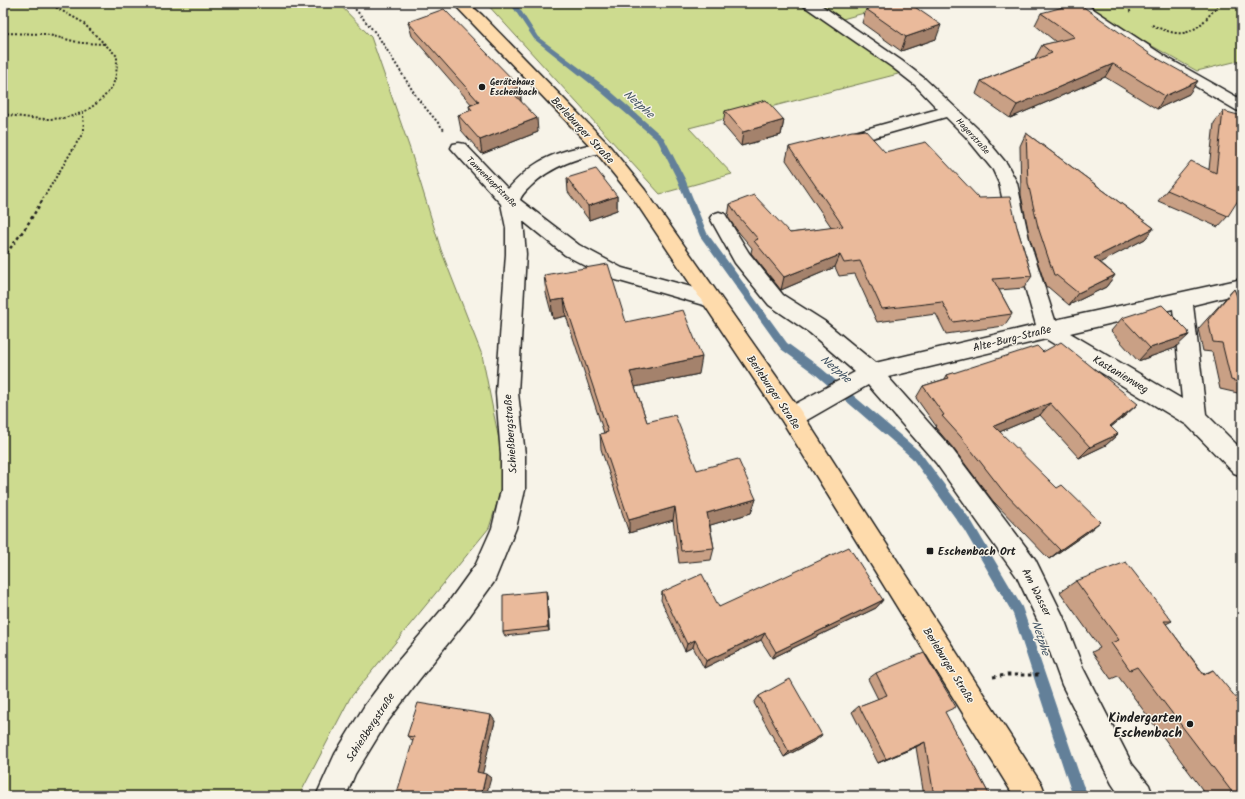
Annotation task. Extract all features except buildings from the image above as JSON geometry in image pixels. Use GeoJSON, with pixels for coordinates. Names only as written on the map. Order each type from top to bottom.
{"type":"FeatureCollection","features":[{"type":"Feature","properties":{"kind":"main road","name":"Berleburger Straße"},"geometry":{"type":"LineString","coordinates":[[460,3],[474,10],[601,147],[639,194],[792,417],[1031,796]]}},
{"type":"Feature","properties":{"kind":"street","name":"Hagerstraße"},"geometry":{"type":"LineString","coordinates":[[809,3],[897,64],[920,82],[972,133],[1001,168],[1008,183],[1020,239],[1048,330]]}},
{"type":"Feature","properties":{"kind":"street"},"geometry":{"type":"LineString","coordinates":[[1075,3],[1156,56],[1242,107]]}},
{"type":"Feature","properties":{"kind":"street"},"geometry":{"type":"LineString","coordinates":[[854,138],[950,111]]}},
{"type":"Feature","properties":{"kind":"street"},"geometry":{"type":"LineString","coordinates":[[510,202],[514,193],[530,177],[545,166],[568,156],[601,147]]}},
{"type":"Feature","properties":{"kind":"street","name":"Tannenkopfstraße"},"geometry":{"type":"LineString","coordinates":[[459,148],[510,202],[572,250],[588,260],[616,273],[710,299]]}},
{"type":"Feature","properties":{"kind":"street","name":"Schießbergstraße"},"geometry":{"type":"LineString","coordinates":[[331,796],[345,764],[375,715],[408,671],[459,609],[485,573],[504,528],[513,490],[513,455],[507,393],[516,254],[515,228],[510,202]]}},
{"type":"Feature","properties":{"kind":"street","name":"Am Wasser"},"geometry":{"type":"LineString","coordinates":[[719,218],[742,258],[776,300],[818,327],[862,378],[944,456],[994,521],[1026,568],[1054,625],[1072,675],[1122,774],[1138,796]]}},
{"type":"Feature","properties":{"kind":"street","name":"Alte-Burg-Straße"},"geometry":{"type":"LineString","coordinates":[[792,417],[862,378],[1048,330],[1241,288]]}},
{"type":"Feature","properties":{"kind":"street"},"geometry":{"type":"LineString","coordinates":[[1182,300],[1195,418]]}},
{"type":"Feature","properties":{"kind":"street","name":"Kastanienweg"},"geometry":{"type":"LineString","coordinates":[[1048,330],[1195,418],[1242,466]]}},
{"type":"Feature","properties":{"kind":"path"},"geometry":{"type":"LineString","coordinates":[[3,114],[48,119],[68,118],[83,113],[98,103],[108,93],[116,81],[117,56],[82,22],[48,3]]}},
{"type":"Feature","properties":{"kind":"path","name":"Tannenkopfstraße"},"geometry":{"type":"LineString","coordinates":[[350,3],[378,36],[418,99],[459,148]]}},
{"type":"Feature","properties":{"kind":"path"},"geometry":{"type":"LineString","coordinates":[[1149,24],[1163,30],[1185,35],[1200,26],[1217,7],[1218,3]]}},
{"type":"Feature","properties":{"kind":"path"},"geometry":{"type":"LineString","coordinates":[[3,32],[45,34],[81,43],[105,44]]}},
{"type":"Feature","properties":{"kind":"path"},"geometry":{"type":"LineString","coordinates":[[3,258],[26,227],[84,131],[83,113]]}},
{"type":"Feature","properties":{"kind":"path"},"geometry":{"type":"LineString","coordinates":[[1007,675],[1042,675]]}},
{"type":"Feature","properties":{"kind":"green space"},"geometry":{"type":"Polygon","coordinates":[[[3,3],[338,3],[371,37],[410,149],[441,250],[482,355],[506,475],[489,528],[350,698],[299,796],[3,796],[3,3]]]}},
{"type":"Feature","properties":{"kind":"green space"},"geometry":{"type":"Polygon","coordinates":[[[486,3],[900,3],[839,20],[902,73],[689,128],[732,174],[660,194],[486,3]]]}},
{"type":"Feature","properties":{"kind":"green space"},"geometry":{"type":"Polygon","coordinates":[[[1085,3],[1242,3],[1242,60],[1197,71],[1138,38],[1085,3]]]}},
{"type":"Feature","properties":{"kind":"waterway","name":"Netphe"},"geometry":{"type":"LineString","coordinates":[[513,3],[536,38],[604,90],[661,140],[681,179],[703,234],[784,346],[818,371],[916,455],[968,526],[1018,611],[1077,789],[1082,796]]}},
{"type":"Feature","properties":{"kind":"place","name":"Gerätehaus Eschenbach"},"geometry":{"type":"Point","coordinates":[482,87]}},
{"type":"Feature","properties":{"kind":"place","name":"Eschenbach Ort"},"geometry":{"type":"Point","coordinates":[930,551]}},
{"type":"Feature","properties":{"kind":"place","name":"Kindergarten Eschenbach"},"geometry":{"type":"Point","coordinates":[1190,724]}}]}
